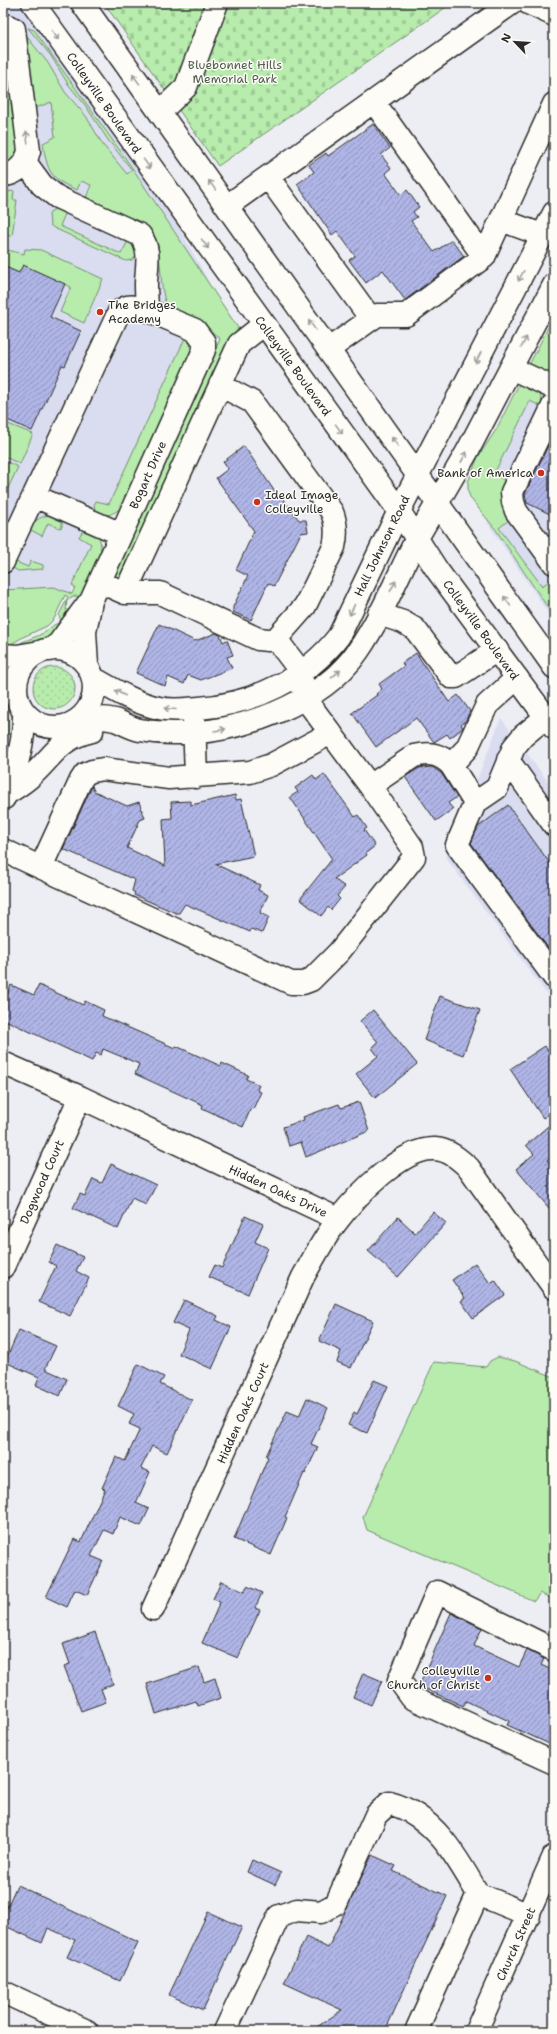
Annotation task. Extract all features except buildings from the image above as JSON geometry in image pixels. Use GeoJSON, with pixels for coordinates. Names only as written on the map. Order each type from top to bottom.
{"type":"FeatureCollection","features":[{"type":"Feature","properties":{"kind":"street","name":"Colleyville Boulevard"},"geometry":{"type":"LineString","coordinates":[[33,3],[263,325],[399,512],[437,570],[550,723]]}},
{"type":"Feature","properties":{"kind":"street"},"geometry":{"type":"LineString","coordinates":[[82,3],[418,474],[554,668]]}},
{"type":"Feature","properties":{"kind":"street"},"geometry":{"type":"LineString","coordinates":[[160,112],[186,87],[217,3]]}},
{"type":"Feature","properties":{"kind":"street"},"geometry":{"type":"LineString","coordinates":[[227,206],[512,3]]}},
{"type":"Feature","properties":{"kind":"street"},"geometry":{"type":"LineString","coordinates":[[528,3],[554,15]]}},
{"type":"Feature","properties":{"kind":"street"},"geometry":{"type":"LineString","coordinates":[[3,24],[14,29],[29,151],[25,162],[14,172],[3,175]]}},
{"type":"Feature","properties":{"kind":"street"},"geometry":{"type":"LineString","coordinates":[[374,102],[484,257]]}},
{"type":"Feature","properties":{"kind":"street"},"geometry":{"type":"LineString","coordinates":[[329,349],[377,315],[406,315],[484,257],[554,104]]}},
{"type":"Feature","properties":{"kind":"street"},"geometry":{"type":"LineString","coordinates":[[3,562],[119,312],[123,308],[134,306],[147,310],[146,286],[148,254],[147,246],[140,235],[57,197],[42,185],[25,162]]}},
{"type":"Feature","properties":{"kind":"street"},"geometry":{"type":"LineString","coordinates":[[268,177],[371,319]]}},
{"type":"Feature","properties":{"kind":"street","name":"Hall Johnson Road"},"geometry":{"type":"LineString","coordinates":[[90,672],[122,694],[148,705],[174,710],[194,709],[226,705],[267,691],[301,672],[328,649],[338,636],[418,474],[554,213]]}},
{"type":"Feature","properties":{"kind":"street"},"geometry":{"type":"LineString","coordinates":[[501,220],[542,235]]}},
{"type":"Feature","properties":{"kind":"street"},"geometry":{"type":"LineString","coordinates":[[4,797],[30,778],[52,752],[69,739],[97,730],[140,730],[194,733],[246,724],[280,711],[304,697],[334,676],[357,652],[379,614],[417,538],[439,504],[554,285]]}},
{"type":"Feature","properties":{"kind":"street","name":"Bogart Drive"},"geometry":{"type":"LineString","coordinates":[[45,651],[59,642],[91,601],[204,350],[204,342],[195,330],[147,310]]}},
{"type":"Feature","properties":{"kind":"street"},"geometry":{"type":"LineString","coordinates":[[125,593],[239,344],[263,325]]}},
{"type":"Feature","properties":{"kind":"street"},"geometry":{"type":"LineString","coordinates":[[511,368],[554,388]]}},
{"type":"Feature","properties":{"kind":"street"},"geometry":{"type":"LineString","coordinates":[[100,582],[125,593],[160,593],[258,639],[276,639],[305,606],[334,547],[336,537],[335,520],[332,512],[252,402],[220,385]]}},
{"type":"Feature","properties":{"kind":"street"},"geometry":{"type":"LineString","coordinates":[[554,404],[512,492],[512,502],[516,511],[554,563]]}},
{"type":"Feature","properties":{"kind":"street"},"geometry":{"type":"LineString","coordinates":[[34,496],[121,534]]}},
{"type":"Feature","properties":{"kind":"street","name":"Bogart Drive"},"geometry":{"type":"LineString","coordinates":[[90,672],[85,632],[91,601]]}},
{"type":"Feature","properties":{"kind":"street"},"geometry":{"type":"LineString","coordinates":[[379,614],[403,622],[415,629],[447,674],[452,677],[456,677],[497,650]]}},
{"type":"Feature","properties":{"kind":"street"},"geometry":{"type":"LineString","coordinates":[[3,850],[291,983],[303,983],[311,980],[338,952],[414,857],[412,847],[370,786],[304,697],[301,672],[276,639]]}},
{"type":"Feature","properties":{"kind":"street"},"geometry":{"type":"LineString","coordinates":[[3,655],[17,656],[61,650],[71,652],[90,672],[94,685],[92,700],[85,714],[65,725],[36,751],[4,797]]}},
{"type":"Feature","properties":{"kind":"street"},"geometry":{"type":"LineString","coordinates":[[4,797],[21,752],[24,737],[14,698],[20,671],[25,663],[45,651]]}},
{"type":"Feature","properties":{"kind":"street"},"geometry":{"type":"LineString","coordinates":[[451,765],[467,748],[487,705],[517,678]]}},
{"type":"Feature","properties":{"kind":"street"},"geometry":{"type":"LineString","coordinates":[[14,698],[38,724],[65,725],[89,718],[98,718],[114,720],[140,730]]}},
{"type":"Feature","properties":{"kind":"street"},"geometry":{"type":"LineString","coordinates":[[194,709],[196,777]]}},
{"type":"Feature","properties":{"kind":"street"},"geometry":{"type":"LineString","coordinates":[[550,723],[523,736],[514,747],[497,788],[475,803],[457,845],[554,977]]}},
{"type":"Feature","properties":{"kind":"street"},"geometry":{"type":"LineString","coordinates":[[41,867],[81,780],[85,774],[92,770],[103,769],[159,778],[196,777],[259,770],[331,733]]}},
{"type":"Feature","properties":{"kind":"street"},"geometry":{"type":"LineString","coordinates":[[370,786],[414,756],[423,754],[438,755],[444,758],[451,765],[475,803]]}},
{"type":"Feature","properties":{"kind":"street"},"geometry":{"type":"LineString","coordinates":[[508,760],[554,825]]}},
{"type":"Feature","properties":{"kind":"street","name":"Hidden Oaks Drive"},"geometry":{"type":"LineString","coordinates":[[3,1063],[80,1097],[338,1220],[358,1196],[405,1158],[421,1151],[434,1149],[445,1151],[456,1157],[468,1168],[554,1288]]}},
{"type":"Feature","properties":{"kind":"street","name":"Dogwood Court"},"geometry":{"type":"LineString","coordinates":[[3,1267],[80,1097]]}},
{"type":"Feature","properties":{"kind":"street","name":"Hidden Oaks Court"},"geometry":{"type":"LineString","coordinates":[[154,1609],[303,1277],[322,1243],[338,1220]]}},
{"type":"Feature","properties":{"kind":"street"},"geometry":{"type":"LineString","coordinates":[[554,1650],[437,1592],[399,1680],[412,1698],[554,1763]]}},
{"type":"Feature","properties":{"kind":"street"},"geometry":{"type":"LineString","coordinates":[[225,2031],[279,1916],[298,1910],[321,1912],[336,1904],[376,1815],[389,1803],[405,1807],[431,1827],[456,1855],[478,1894],[529,1915]]}},
{"type":"Feature","properties":{"kind":"street","name":"Church Street"},"geometry":{"type":"LineString","coordinates":[[476,2031],[554,1856]]}},
{"type":"Feature","properties":{"kind":"street"},"geometry":{"type":"LineString","coordinates":[[420,2031],[417,2029],[478,1894]]}},
{"type":"Feature","properties":{"kind":"street"},"geometry":{"type":"LineString","coordinates":[[3,1992],[87,2031]]}},
{"type":"Feature","properties":{"kind":"shaded area","name":"The Bridges Academy"},"geometry":{"type":"Polygon","coordinates":[[[3,3],[23,3],[144,163],[211,286],[68,597],[64,596],[54,619],[47,626],[13,643],[3,645],[3,3]]]}},
{"type":"Feature","properties":{"kind":"shaded area"},"geometry":{"type":"Polygon","coordinates":[[[554,319],[554,622],[488,524],[478,467],[554,319]]]}},
{"type":"Feature","properties":{"kind":"shaded area"},"geometry":{"type":"Polygon","coordinates":[[[501,718],[554,790],[554,1004],[446,858],[501,718]]]}},
{"type":"Feature","properties":{"kind":"green space","name":"Bluebonnet Hills Memorial Park"},"geometry":{"type":"Polygon","coordinates":[[[104,3],[452,3],[218,166],[104,3]]]}},
{"type":"Feature","properties":{"kind":"green space"},"geometry":{"type":"Polygon","coordinates":[[[28,28],[34,30],[133,169],[238,328],[122,580],[115,577],[115,571],[220,339],[199,320],[167,307],[162,287],[156,243],[152,234],[146,227],[86,198],[91,185],[81,181],[77,190],[61,182],[51,173],[46,161],[43,143],[55,137],[51,102],[36,108],[33,106],[24,33],[48,63],[65,92],[86,116],[103,145],[127,174],[132,170],[108,140],[85,105],[68,84],[51,56],[28,28]]]}},
{"type":"Feature","properties":{"kind":"green space"},"geometry":{"type":"Polygon","coordinates":[[[3,36],[5,38],[20,145],[14,158],[10,162],[3,164],[3,36]]]}},
{"type":"Feature","properties":{"kind":"green space"},"geometry":{"type":"Polygon","coordinates":[[[14,191],[13,200],[17,200],[12,236],[3,235],[8,200],[3,199],[3,192],[14,191]]]}},
{"type":"Feature","properties":{"kind":"green space"},"geometry":{"type":"Polygon","coordinates":[[[56,209],[65,214],[60,226],[121,254],[128,241],[134,244],[137,255],[132,260],[126,261],[54,228],[50,225],[49,215],[51,211],[56,209]]]}},
{"type":"Feature","properties":{"kind":"green space"},"geometry":{"type":"Polygon","coordinates":[[[3,249],[24,254],[25,249],[41,250],[103,279],[84,323],[60,312],[71,287],[23,265],[19,273],[3,266],[3,249]]]}},
{"type":"Feature","properties":{"kind":"green space"},"geometry":{"type":"Polygon","coordinates":[[[554,316],[554,378],[529,365],[554,316]]]}},
{"type":"Feature","properties":{"kind":"green space"},"geometry":{"type":"Polygon","coordinates":[[[185,338],[190,341],[191,355],[122,507],[110,514],[104,515],[96,513],[94,505],[96,501],[109,504],[185,338]]]}},
{"type":"Feature","properties":{"kind":"green space"},"geometry":{"type":"Polygon","coordinates":[[[519,384],[540,393],[542,403],[540,406],[530,401],[494,474],[504,480],[502,492],[509,520],[499,528],[542,586],[552,579],[554,580],[554,594],[550,597],[554,602],[554,617],[496,530],[471,499],[468,492],[468,482],[478,457],[496,430],[519,384]]]}},
{"type":"Feature","properties":{"kind":"green space"},"geometry":{"type":"Polygon","coordinates":[[[3,422],[33,434],[20,464],[3,456],[3,422]]]}},
{"type":"Feature","properties":{"kind":"green space"},"geometry":{"type":"Polygon","coordinates":[[[3,460],[18,467],[3,499],[3,460]]]}},
{"type":"Feature","properties":{"kind":"green space"},"geometry":{"type":"Polygon","coordinates":[[[49,515],[62,520],[62,527],[59,528],[48,523],[42,536],[31,530],[33,524],[37,520],[49,515]]]}},
{"type":"Feature","properties":{"kind":"green space"},"geometry":{"type":"Polygon","coordinates":[[[85,531],[98,535],[101,550],[96,566],[82,597],[75,596],[67,600],[66,610],[72,610],[68,623],[60,619],[59,615],[68,597],[65,595],[54,619],[47,626],[13,643],[3,645],[3,590],[54,587],[72,594],[75,587],[72,585],[91,544],[79,537],[82,532],[85,531]]]}},
{"type":"Feature","properties":{"kind":"green space"},"geometry":{"type":"Polygon","coordinates":[[[31,561],[43,565],[43,569],[18,571],[13,568],[16,562],[28,567],[31,561]]]}},
{"type":"Feature","properties":{"kind":"green space"},"geometry":{"type":"Polygon","coordinates":[[[59,623],[66,626],[46,642],[17,645],[42,634],[53,625],[59,623]]]}},
{"type":"Feature","properties":{"kind":"green space"},"geometry":{"type":"Polygon","coordinates":[[[50,667],[58,667],[69,673],[75,684],[75,692],[69,703],[58,709],[50,709],[39,703],[33,692],[33,684],[39,673],[50,667]]]}},
{"type":"Feature","properties":{"kind":"green space"},"geometry":{"type":"Polygon","coordinates":[[[7,699],[13,709],[17,727],[14,742],[3,770],[4,761],[13,731],[12,717],[7,699]]]}},
{"type":"Feature","properties":{"kind":"green space"},"geometry":{"type":"Polygon","coordinates":[[[3,701],[6,707],[9,725],[3,749],[3,701]]]}},
{"type":"Feature","properties":{"kind":"green space"},"geometry":{"type":"Polygon","coordinates":[[[498,1357],[515,1361],[554,1377],[554,1600],[540,1593],[534,1601],[367,1530],[363,1517],[434,1362],[486,1367],[490,1361],[498,1357]]]}},
{"type":"Feature","properties":{"kind":"place","name":"The Bridges Academy"},"geometry":{"type":"Point","coordinates":[100,312]}},
{"type":"Feature","properties":{"kind":"place","name":"Bank of America"},"geometry":{"type":"Point","coordinates":[541,473]}},
{"type":"Feature","properties":{"kind":"place","name":"Ideal Image Colleyville"},"geometry":{"type":"Point","coordinates":[257,502]}},
{"type":"Feature","properties":{"kind":"place","name":"Colleyville Church of Christ"},"geometry":{"type":"Point","coordinates":[488,1678]}}]}
